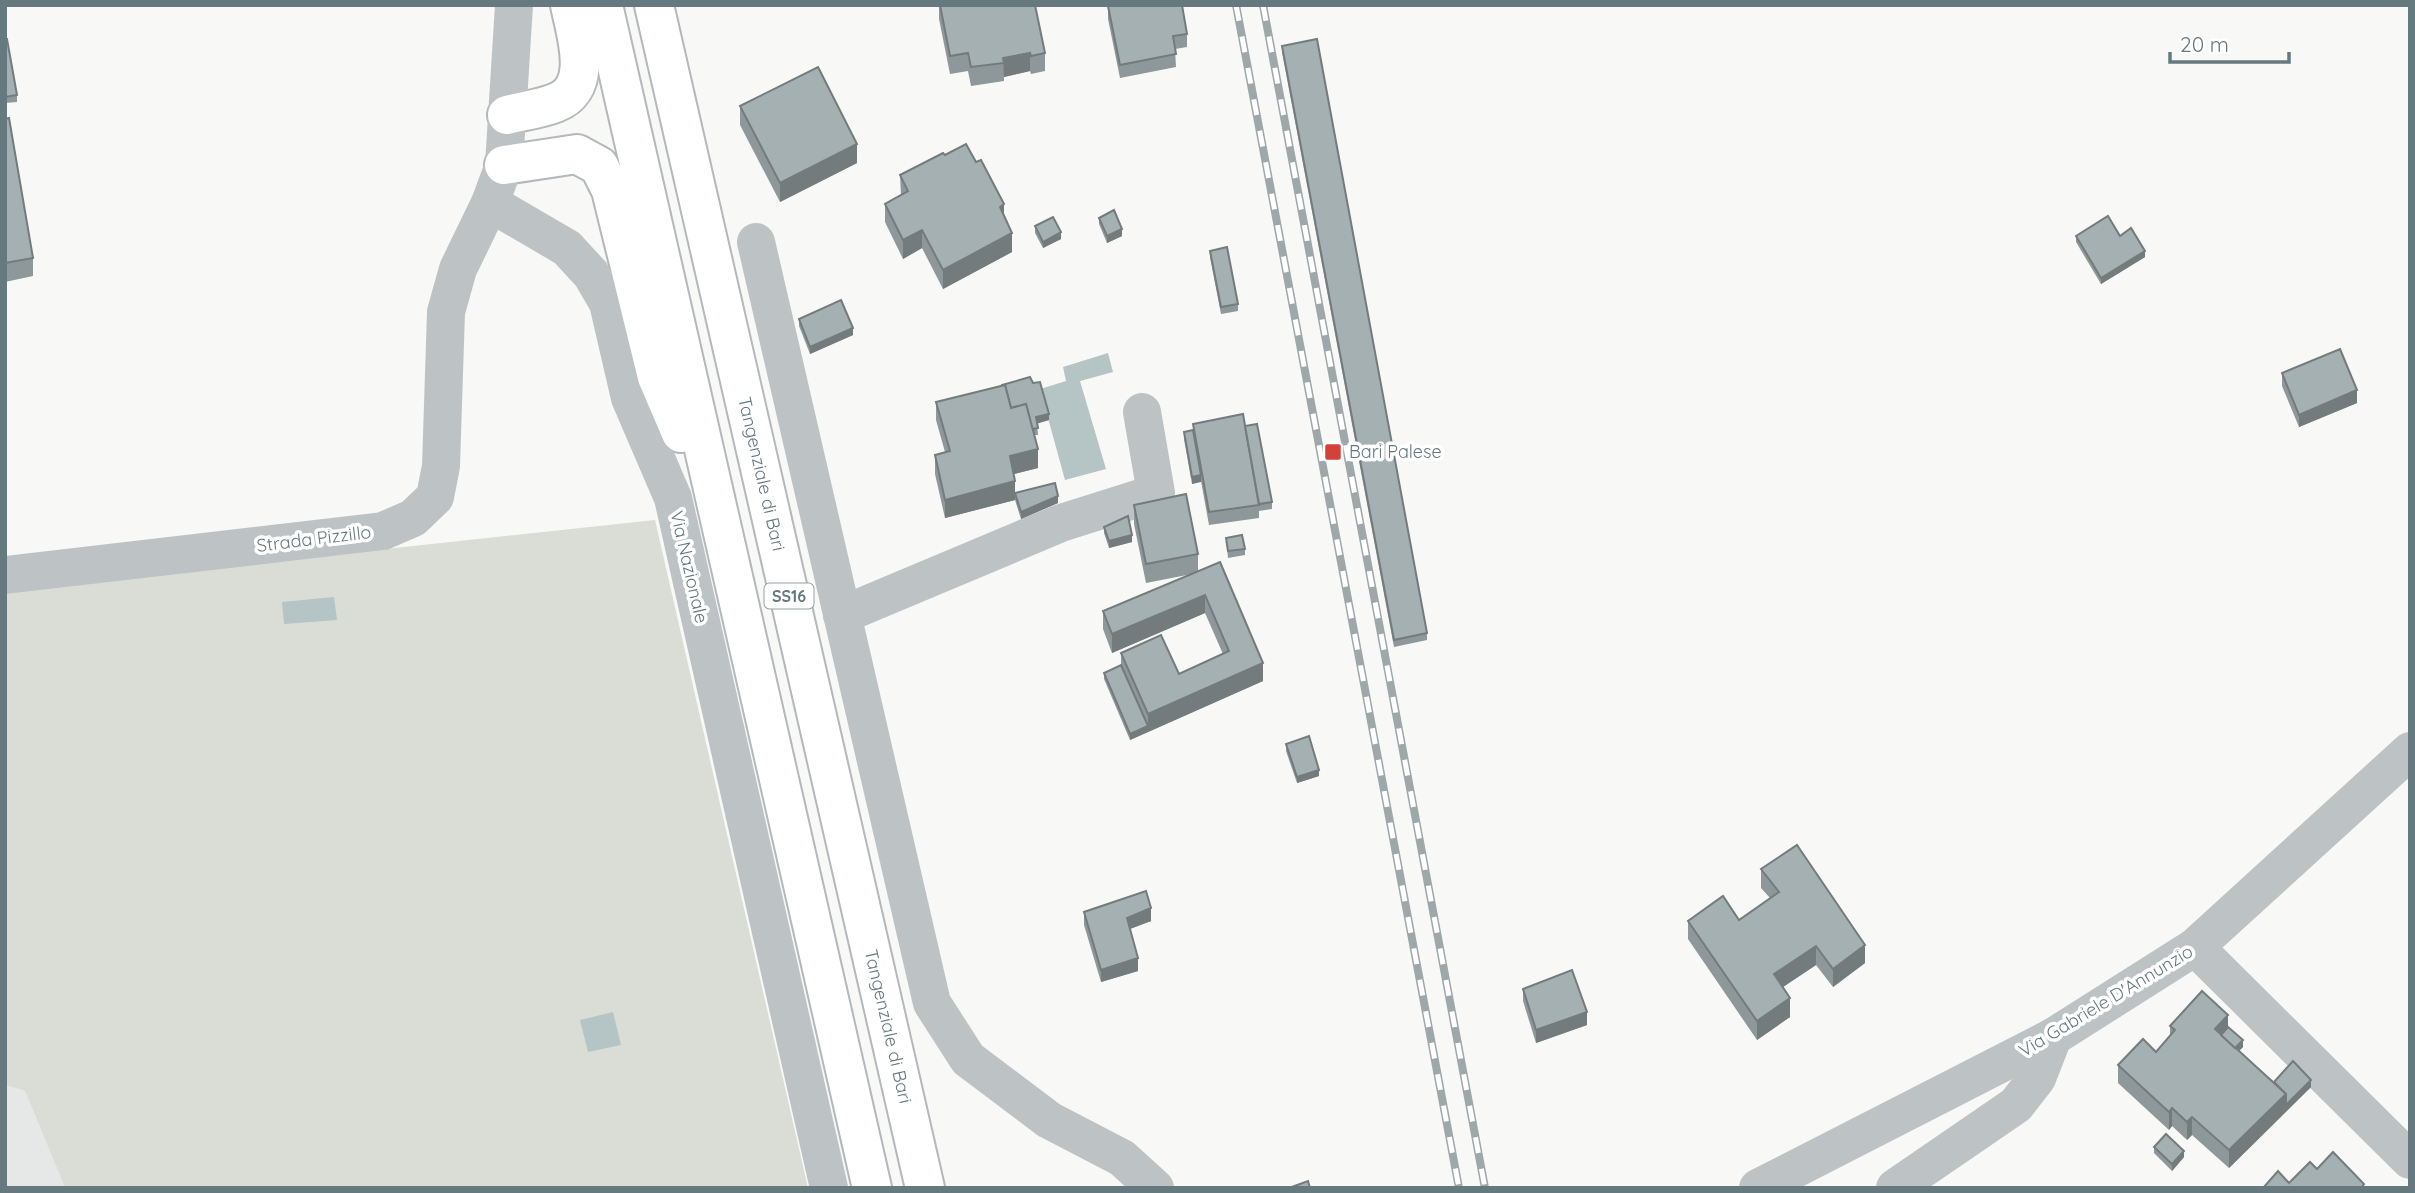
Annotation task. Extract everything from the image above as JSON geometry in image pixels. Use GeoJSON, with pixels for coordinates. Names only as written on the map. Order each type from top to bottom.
{"type":"FeatureCollection","features":[{"type":"Feature","properties":{"kind":"highway"},"geometry":{"type":"LineString","coordinates":[[507,114],[557,103],[573,88],[582,65],[570,5]]}},
{"type":"Feature","properties":{"kind":"highway","name":"SS16"},"geometry":{"type":"LineString","coordinates":[[603,5],[872,1188]]}},
{"type":"Feature","properties":{"kind":"highway","name":"Tangenziale di Bari"},"geometry":{"type":"LineString","coordinates":[[654,5],[925,1188]]}},
{"type":"Feature","properties":{"kind":"highway"},"geometry":{"type":"LineString","coordinates":[[503,165],[577,154],[599,166],[611,190],[657,377],[717,513]]}},
{"type":"Feature","properties":{"kind":"street"},"geometry":{"type":"LineString","coordinates":[[490,203],[503,165],[514,5]]}},
{"type":"Feature","properties":{"kind":"street","name":"Strada Pizzillo"},"geometry":{"type":"LineString","coordinates":[[5,575],[383,531],[413,517],[435,497],[441,466],[446,312],[458,269],[490,203]]}},
{"type":"Feature","properties":{"kind":"street","name":"Via Nazionale"},"geometry":{"type":"LineString","coordinates":[[490,203],[567,248],[591,274],[608,303],[631,398],[673,498],[829,1188]]}},
{"type":"Feature","properties":{"kind":"street"},"geometry":{"type":"LineString","coordinates":[[756,242],[932,1003],[968,1059],[1049,1120],[1122,1158],[1155,1188]]}},
{"type":"Feature","properties":{"kind":"street"},"geometry":{"type":"LineString","coordinates":[[842,615],[1061,523],[1156,493],[1142,412]]}},
{"type":"Feature","properties":{"kind":"street","name":"Via Gabriele D'Annunzio"},"geometry":{"type":"LineString","coordinates":[[1758,1188],[2053,1037],[2195,947],[2410,751]]}},
{"type":"Feature","properties":{"kind":"street"},"geometry":{"type":"LineString","coordinates":[[2195,947],[2410,1160]]}},
{"type":"Feature","properties":{"kind":"street"},"geometry":{"type":"LineString","coordinates":[[1895,1188],[2016,1105],[2037,1077],[2053,1037]]}},
{"type":"Feature","properties":{"kind":"shaded area"},"geometry":{"type":"Polygon","coordinates":[[[1108,353],[1113,372],[1080,381],[1106,469],[1065,480],[1040,389],[1066,381],[1063,367],[1108,353]]]}},
{"type":"Feature","properties":{"kind":"shaded area"},"geometry":{"type":"Polygon","coordinates":[[[655,520],[808,1188],[65,1188],[25,1091],[5,1085],[5,590],[655,520]]]}},
{"type":"Feature","properties":{"kind":"shaded area"},"geometry":{"type":"Polygon","coordinates":[[[334,597],[337,620],[284,624],[282,602],[334,597]]]}},
{"type":"Feature","properties":{"kind":"shaded area"},"geometry":{"type":"Polygon","coordinates":[[[613,1012],[621,1045],[588,1052],[580,1020],[613,1012]]]}},
{"type":"Feature","properties":{"kind":"shaded area"},"geometry":{"type":"Polygon","coordinates":[[[5,1085],[25,1091],[65,1188],[5,1188],[5,1085]]]}},
{"type":"Feature","properties":{"kind":"building"},"geometry":{"type":"Polygon","coordinates":[[[940,5],[1035,5],[1045,53],[1003,58],[1004,63],[971,67],[968,53],[950,56],[940,5]]]}},
{"type":"Feature","properties":{"kind":"building"},"geometry":{"type":"Polygon","coordinates":[[[1182,5],[1187,34],[1173,36],[1176,54],[1120,65],[1108,6],[1182,5]]]}},
{"type":"Feature","properties":{"kind":"building"},"geometry":{"type":"Polygon","coordinates":[[[5,39],[17,95],[5,97],[5,39]]]}},
{"type":"Feature","properties":{"kind":"building"},"geometry":{"type":"Polygon","coordinates":[[[1317,39],[1427,633],[1394,640],[1282,46],[1317,39]]]}},
{"type":"Feature","properties":{"kind":"building"},"geometry":{"type":"Polygon","coordinates":[[[818,67],[857,144],[780,183],[740,106],[818,67]]]}},
{"type":"Feature","properties":{"kind":"building"},"geometry":{"type":"Polygon","coordinates":[[[9,118],[33,258],[5,263],[5,119],[9,118]]]}},
{"type":"Feature","properties":{"kind":"building"},"geometry":{"type":"Polygon","coordinates":[[[966,144],[976,162],[981,160],[1004,204],[1000,207],[1012,233],[943,270],[922,230],[903,240],[885,204],[908,191],[900,175],[966,144]]]}},
{"type":"Feature","properties":{"kind":"building"},"geometry":{"type":"Polygon","coordinates":[[[1114,210],[1122,229],[1107,236],[1099,218],[1114,210]]]}},
{"type":"Feature","properties":{"kind":"building"},"geometry":{"type":"Polygon","coordinates":[[[2108,216],[2120,236],[2131,228],[2145,251],[2101,278],[2076,236],[2108,216]]]}},
{"type":"Feature","properties":{"kind":"building"},"geometry":{"type":"Polygon","coordinates":[[[1053,217],[1061,232],[1043,242],[1035,226],[1053,217]]]}},
{"type":"Feature","properties":{"kind":"building"},"geometry":{"type":"Polygon","coordinates":[[[1227,247],[1238,304],[1221,307],[1210,251],[1227,247]]]}},
{"type":"Feature","properties":{"kind":"building"},"geometry":{"type":"Polygon","coordinates":[[[841,300],[853,328],[810,347],[799,319],[841,300]]]}},
{"type":"Feature","properties":{"kind":"building"},"geometry":{"type":"Polygon","coordinates":[[[2340,349],[2357,390],[2299,415],[2282,373],[2340,349]]]}},
{"type":"Feature","properties":{"kind":"building"},"geometry":{"type":"Polygon","coordinates":[[[1030,377],[1033,383],[1040,382],[1049,414],[1036,417],[1038,428],[1032,429],[1026,404],[1011,408],[1005,385],[1002,386],[1002,385],[1030,377]]]}},
{"type":"Feature","properties":{"kind":"building"},"geometry":{"type":"Polygon","coordinates":[[[1005,385],[1011,408],[1026,404],[1038,449],[1010,456],[1015,481],[945,500],[935,455],[950,451],[936,402],[1005,385]]]}},
{"type":"Feature","properties":{"kind":"building"},"geometry":{"type":"Polygon","coordinates":[[[1243,414],[1259,505],[1209,512],[1193,424],[1243,414]]]}},
{"type":"Feature","properties":{"kind":"building"},"geometry":{"type":"Polygon","coordinates":[[[1257,424],[1272,502],[1259,504],[1245,426],[1257,424]]]}},
{"type":"Feature","properties":{"kind":"building"},"geometry":{"type":"Polygon","coordinates":[[[1193,430],[1201,475],[1192,477],[1184,432],[1193,430]]]}},
{"type":"Feature","properties":{"kind":"building"},"geometry":{"type":"Polygon","coordinates":[[[1055,483],[1058,496],[1021,512],[1015,493],[1055,483]]]}},
{"type":"Feature","properties":{"kind":"building"},"geometry":{"type":"Polygon","coordinates":[[[1186,494],[1198,554],[1146,564],[1134,505],[1186,494]]]}},
{"type":"Feature","properties":{"kind":"building"},"geometry":{"type":"Polygon","coordinates":[[[1128,516],[1132,535],[1109,541],[1104,527],[1128,516]]]}},
{"type":"Feature","properties":{"kind":"building"},"geometry":{"type":"Polygon","coordinates":[[[1242,535],[1245,549],[1228,551],[1226,538],[1242,535]]]}},
{"type":"Feature","properties":{"kind":"building"},"geometry":{"type":"Polygon","coordinates":[[[1220,562],[1263,663],[1148,714],[1121,653],[1161,635],[1179,674],[1229,651],[1205,595],[1112,634],[1103,611],[1220,562]]]}},
{"type":"Feature","properties":{"kind":"building"},"geometry":{"type":"Polygon","coordinates":[[[1121,665],[1148,726],[1130,734],[1104,673],[1121,665]]]}},
{"type":"Feature","properties":{"kind":"building"},"geometry":{"type":"Polygon","coordinates":[[[1309,736],[1319,770],[1297,777],[1286,744],[1309,736]]]}},
{"type":"Feature","properties":{"kind":"building"},"geometry":{"type":"Polygon","coordinates":[[[1797,845],[1865,945],[1833,969],[1816,946],[1774,974],[1790,998],[1757,1021],[1688,921],[1723,896],[1739,920],[1779,892],[1761,869],[1797,845]]]}},
{"type":"Feature","properties":{"kind":"building"},"geometry":{"type":"Polygon","coordinates":[[[1146,891],[1151,908],[1127,918],[1138,958],[1101,970],[1084,912],[1146,891]]]}},
{"type":"Feature","properties":{"kind":"building"},"geometry":{"type":"Polygon","coordinates":[[[1572,970],[1587,1012],[1536,1030],[1523,989],[1572,970]]]}},
{"type":"Feature","properties":{"kind":"building"},"geometry":{"type":"Polygon","coordinates":[[[2202,991],[2228,1015],[2215,1029],[2286,1094],[2229,1150],[2192,1117],[2187,1122],[2172,1108],[2169,1112],[2118,1065],[2143,1039],[2156,1052],[2175,1030],[2170,1026],[2202,991]]]}},
{"type":"Feature","properties":{"kind":"building"},"geometry":{"type":"Polygon","coordinates":[[[2228,1027],[2243,1040],[2235,1048],[2221,1035],[2228,1027]]]}},
{"type":"Feature","properties":{"kind":"building"},"geometry":{"type":"Polygon","coordinates":[[[2293,1061],[2311,1080],[2286,1105],[2286,1094],[2274,1082],[2293,1061]]]}},
{"type":"Feature","properties":{"kind":"building"},"geometry":{"type":"Polygon","coordinates":[[[2166,1134],[2184,1151],[2172,1164],[2154,1147],[2166,1134]]]}},
{"type":"Feature","properties":{"kind":"building"},"geometry":{"type":"Polygon","coordinates":[[[2333,1152],[2364,1184],[2361,1188],[2263,1188],[2278,1171],[2289,1183],[2310,1162],[2317,1169],[2333,1152]]]}},
{"type":"Feature","properties":{"kind":"building"},"geometry":{"type":"Polygon","coordinates":[[[1308,1181],[1310,1188],[1289,1188],[1308,1181]]]}},
{"type":"Feature","properties":{"kind":"railway"},"geometry":{"type":"LineString","coordinates":[[1236,5],[1459,1188]]}},
{"type":"Feature","properties":{"kind":"railway"},"geometry":{"type":"LineString","coordinates":[[1263,5],[1485,1188]]}},
{"type":"Feature","properties":{"kind":"place","name":"Bari Palese"},"geometry":{"type":"Point","coordinates":[1333,452]}}]}
